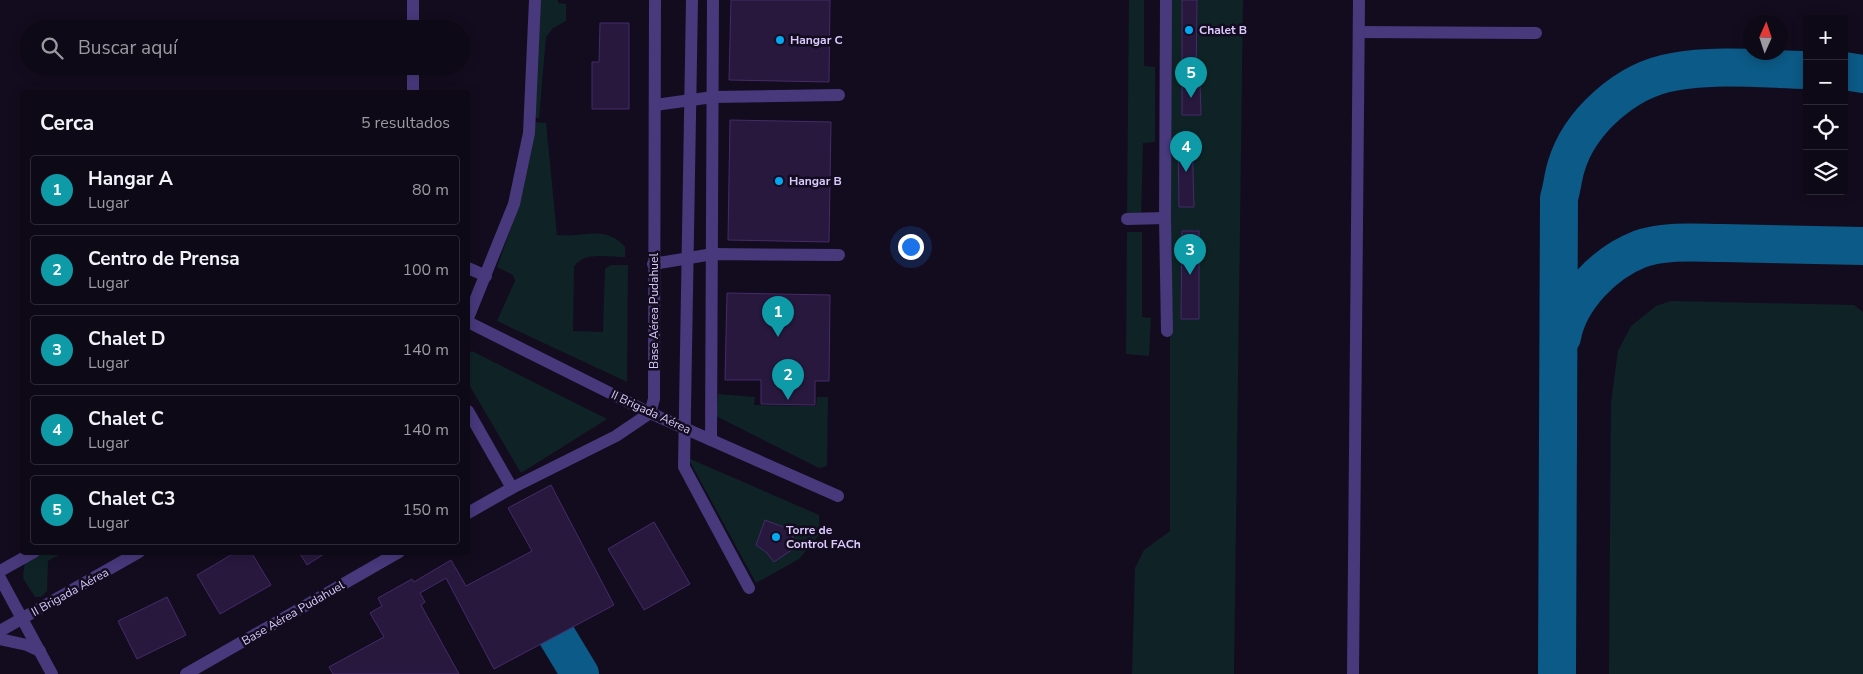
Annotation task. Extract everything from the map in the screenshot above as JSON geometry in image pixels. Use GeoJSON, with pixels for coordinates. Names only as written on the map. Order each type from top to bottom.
{"type":"FeatureCollection","features":[{"type":"Feature","properties":{"kind":"street"},"geometry":{"type":"LineString","coordinates":[[413,0],[413,20]]}},
{"type":"Feature","properties":{"kind":"street"},"geometry":{"type":"LineString","coordinates":[[470,313],[514,204],[529,133],[535,0]]}},
{"type":"Feature","properties":{"kind":"street","name":"Base Aérea Pudahuel"},"geometry":{"type":"LineString","coordinates":[[650,412],[654,399],[655,0]]}},
{"type":"Feature","properties":{"kind":"street"},"geometry":{"type":"LineString","coordinates":[[692,0],[684,467],[749,588]]}},
{"type":"Feature","properties":{"kind":"street"},"geometry":{"type":"LineString","coordinates":[[711,440],[713,0]]}},
{"type":"Feature","properties":{"kind":"street"},"geometry":{"type":"LineString","coordinates":[[1166,0],[1165,218],[1168,331]]}},
{"type":"Feature","properties":{"kind":"street"},"geometry":{"type":"LineString","coordinates":[[1353,674],[1359,0]]}},
{"type":"Feature","properties":{"kind":"street"},"geometry":{"type":"LineString","coordinates":[[1359,32],[1536,34]]}},
{"type":"Feature","properties":{"kind":"street"},"geometry":{"type":"LineString","coordinates":[[413,75],[413,90]]}},
{"type":"Feature","properties":{"kind":"street"},"geometry":{"type":"LineString","coordinates":[[654,105],[713,97],[839,95]]}},
{"type":"Feature","properties":{"kind":"street"},"geometry":{"type":"LineString","coordinates":[[1127,219],[1165,218]]}},
{"type":"Feature","properties":{"kind":"street"},"geometry":{"type":"LineString","coordinates":[[653,264],[713,254],[839,255]]}},
{"type":"Feature","properties":{"kind":"street"},"geometry":{"type":"LineString","coordinates":[[470,269],[486,276]]}},
{"type":"Feature","properties":{"kind":"street","name":"II Brigada Aérea"},"geometry":{"type":"LineString","coordinates":[[470,323],[650,412],[838,496]]}},
{"type":"Feature","properties":{"kind":"street"},"geometry":{"type":"LineString","coordinates":[[470,512],[512,488],[616,436],[650,412]]}},
{"type":"Feature","properties":{"kind":"street"},"geometry":{"type":"LineString","coordinates":[[470,414],[512,488]]}},
{"type":"Feature","properties":{"kind":"street"},"geometry":{"type":"LineString","coordinates":[[0,570],[28,555]]}},
{"type":"Feature","properties":{"kind":"street","name":"II Brigada Aérea"},"geometry":{"type":"LineString","coordinates":[[0,631],[134,555]]}},
{"type":"Feature","properties":{"kind":"street","name":"Base Aérea Pudahuel"},"geometry":{"type":"LineString","coordinates":[[186,674],[394,555]]}},
{"type":"Feature","properties":{"kind":"street"},"geometry":{"type":"LineString","coordinates":[[0,578],[52,674]]}},
{"type":"Feature","properties":{"kind":"street"},"geometry":{"type":"LineString","coordinates":[[0,639],[27,645],[40,651]]}},
{"type":"Feature","properties":{"kind":"green space"},"geometry":{"type":"Polygon","coordinates":[[[535,0],[558,0],[558,3],[566,4],[566,21],[553,28],[546,37],[539,118],[530,117],[535,0]]]}},
{"type":"Feature","properties":{"kind":"green space"},"geometry":{"type":"Polygon","coordinates":[[[1129,0],[1144,0],[1144,66],[1155,67],[1155,142],[1143,143],[1141,219],[1127,219],[1129,0]]]}},
{"type":"Feature","properties":{"kind":"green space"},"geometry":{"type":"Polygon","coordinates":[[[1170,0],[1243,0],[1234,674],[1132,674],[1135,568],[1144,550],[1170,531],[1170,0]]]}},
{"type":"Feature","properties":{"kind":"green space"},"geometry":{"type":"Polygon","coordinates":[[[534,122],[546,123],[557,235],[602,234],[610,236],[625,247],[625,257],[589,257],[578,262],[574,267],[573,331],[603,332],[605,269],[611,265],[628,265],[627,382],[497,321],[515,281],[513,275],[497,267],[518,209],[534,122]]]}},
{"type":"Feature","properties":{"kind":"green space"},"geometry":{"type":"Polygon","coordinates":[[[1127,232],[1142,232],[1142,317],[1151,318],[1149,356],[1126,354],[1127,232]]]}},
{"type":"Feature","properties":{"kind":"green space"},"geometry":{"type":"Polygon","coordinates":[[[1671,301],[1854,305],[1863,312],[1863,674],[1609,674],[1611,403],[1618,351],[1631,326],[1656,306],[1671,301]]]}},
{"type":"Feature","properties":{"kind":"green space"},"geometry":{"type":"Polygon","coordinates":[[[472,351],[607,419],[521,473],[470,386],[470,352],[472,351]]]}},
{"type":"Feature","properties":{"kind":"green space"},"geometry":{"type":"Polygon","coordinates":[[[718,394],[755,397],[754,405],[816,406],[817,397],[828,397],[827,466],[819,468],[716,416],[718,394]]]}},
{"type":"Feature","properties":{"kind":"green space"},"geometry":{"type":"Polygon","coordinates":[[[688,458],[819,515],[820,534],[799,559],[756,583],[688,458]]]}},
{"type":"Feature","properties":{"kind":"green space"},"geometry":{"type":"Polygon","coordinates":[[[31,555],[58,555],[48,561],[47,591],[41,597],[35,597],[23,578],[25,558],[31,555]]]}},
{"type":"Feature","properties":{"kind":"building","name":"Hangar C"},"geometry":{"type":"Polygon","coordinates":[[[731,0],[830,0],[829,82],[729,80],[731,0]]]}},
{"type":"Feature","properties":{"kind":"building"},"geometry":{"type":"Polygon","coordinates":[[[1182,0],[1197,0],[1196,80],[1200,80],[1201,115],[1182,115],[1182,0]]]}},
{"type":"Feature","properties":{"kind":"building"},"geometry":{"type":"Polygon","coordinates":[[[600,23],[629,23],[629,109],[592,109],[592,62],[599,62],[600,23]]]}},
{"type":"Feature","properties":{"kind":"building","name":"Hangar B"},"geometry":{"type":"Polygon","coordinates":[[[730,120],[831,122],[829,242],[728,240],[730,120]]]}},
{"type":"Feature","properties":{"kind":"building"},"geometry":{"type":"Polygon","coordinates":[[[1178,137],[1192,137],[1194,207],[1179,207],[1178,137]]]}},
{"type":"Feature","properties":{"kind":"building"},"geometry":{"type":"Polygon","coordinates":[[[1182,231],[1199,231],[1199,319],[1181,319],[1182,231]]]}},
{"type":"Feature","properties":{"kind":"building"},"geometry":{"type":"Polygon","coordinates":[[[727,293],[830,295],[829,381],[815,381],[815,405],[761,404],[761,380],[725,380],[727,293]]]}},
{"type":"Feature","properties":{"kind":"building"},"geometry":{"type":"Polygon","coordinates":[[[551,485],[614,605],[494,669],[446,578],[420,593],[425,602],[421,605],[459,674],[333,674],[329,667],[384,637],[370,613],[382,606],[378,598],[412,579],[414,582],[451,560],[466,586],[532,551],[508,508],[551,485]]]}},
{"type":"Feature","properties":{"kind":"building","name":"Torre de Control FACh"},"geometry":{"type":"Polygon","coordinates":[[[765,520],[791,530],[796,547],[774,562],[767,553],[756,545],[765,520]]]}},
{"type":"Feature","properties":{"kind":"building"},"geometry":{"type":"Polygon","coordinates":[[[654,522],[690,584],[644,610],[608,549],[654,522]]]}},
{"type":"Feature","properties":{"kind":"building"},"geometry":{"type":"Polygon","coordinates":[[[231,555],[253,555],[271,585],[220,614],[197,575],[231,555]]]}},
{"type":"Feature","properties":{"kind":"building"},"geometry":{"type":"Polygon","coordinates":[[[301,555],[322,555],[307,565],[301,555]]]}},
{"type":"Feature","properties":{"kind":"building"},"geometry":{"type":"Polygon","coordinates":[[[167,597],[186,635],[137,659],[118,621],[167,597]]]}},
{"type":"Feature","properties":{"kind":"taxiway"},"geometry":{"type":"LineString","coordinates":[[1557,674],[1559,198],[1572,150],[1593,119],[1607,106],[1638,84],[1655,77],[1673,72],[1706,68],[1803,70]]}},
{"type":"Feature","properties":{"kind":"taxiway"},"geometry":{"type":"LineString","coordinates":[[1848,72],[1863,74]]}},
{"type":"Feature","properties":{"kind":"taxiway"},"geometry":{"type":"LineString","coordinates":[[1562,337],[1572,309],[1590,284],[1614,263],[1640,249],[1660,244],[1681,243],[1863,246]]}},
{"type":"Feature","properties":{"kind":"taxiway"},"geometry":{"type":"LineString","coordinates":[[557,636],[580,674]]}},
{"type":"Feature","properties":{"kind":"place","name":"Chalet B"},"geometry":{"type":"Point","coordinates":[1189,30]}},
{"type":"Feature","properties":{"kind":"place","name":"Hangar C"},"geometry":{"type":"Point","coordinates":[780,40]}},
{"type":"Feature","properties":{"kind":"place","name":"Chalet C3"},"geometry":{"type":"Point","coordinates":[1191,98]}},
{"type":"Feature","properties":{"kind":"place","name":"Chalet C"},"geometry":{"type":"Point","coordinates":[1186,172]}},
{"type":"Feature","properties":{"kind":"place","name":"Hangar B"},"geometry":{"type":"Point","coordinates":[779,181]}},
{"type":"Feature","properties":{"kind":"place","name":"Chalet D"},"geometry":{"type":"Point","coordinates":[1190,275]}},
{"type":"Feature","properties":{"kind":"place","name":"Hangar A"},"geometry":{"type":"Point","coordinates":[778,337]}},
{"type":"Feature","properties":{"kind":"place","name":"Centro de Prensa"},"geometry":{"type":"Point","coordinates":[788,400]}},
{"type":"Feature","properties":{"kind":"place","name":"Torre de Control FACh"},"geometry":{"type":"Point","coordinates":[776,537]}}]}
